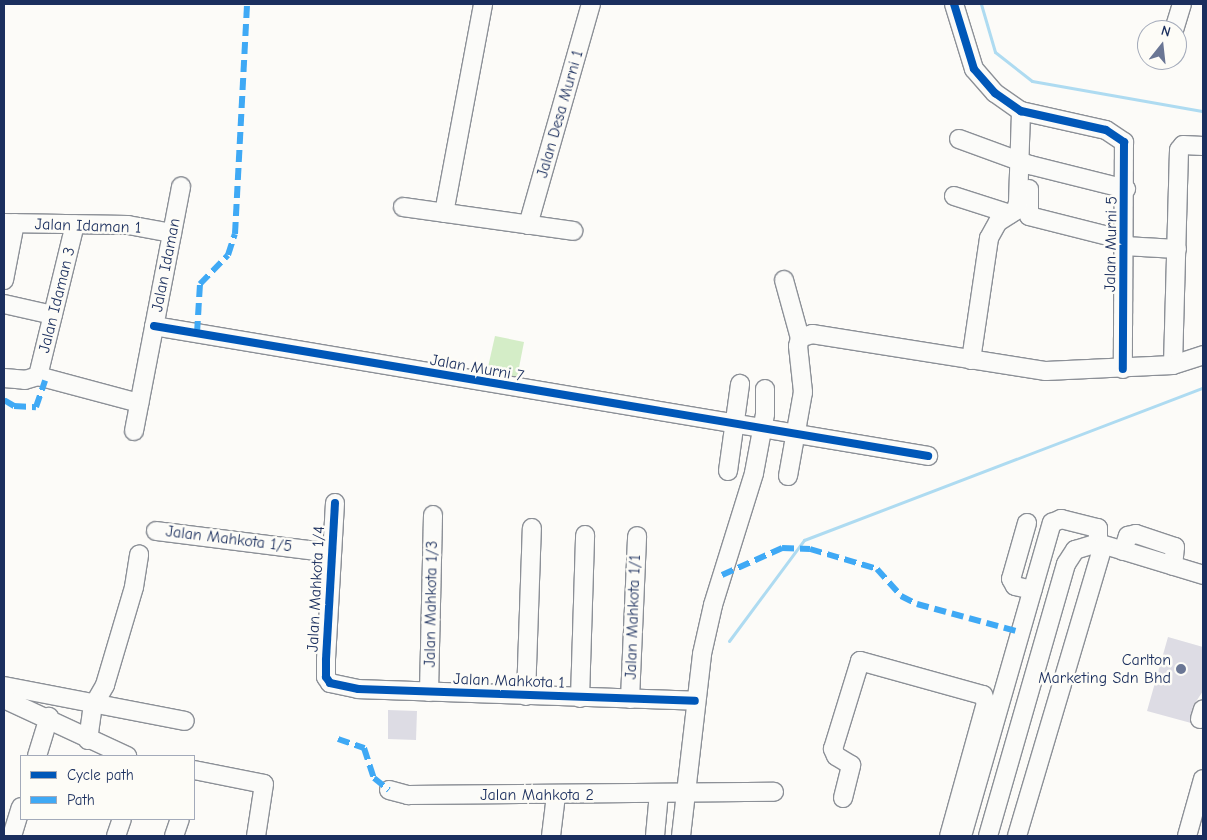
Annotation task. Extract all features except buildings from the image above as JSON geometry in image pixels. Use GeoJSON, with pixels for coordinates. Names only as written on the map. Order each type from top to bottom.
{"type":"FeatureCollection","features":[{"type":"Feature","properties":{"kind":"street"},"geometry":{"type":"LineString","coordinates":[[444,213],[483,4]]}},
{"type":"Feature","properties":{"kind":"street","name":"Jalan Desa Murni 1"},"geometry":{"type":"LineString","coordinates":[[528,225],[591,4]]}},
{"type":"Feature","properties":{"kind":"street"},"geometry":{"type":"LineString","coordinates":[[954,4],[980,79],[1021,111],[1029,216],[1124,243],[1177,249]]}},
{"type":"Feature","properties":{"kind":"street"},"geometry":{"type":"LineString","coordinates":[[1177,20],[1182,4]]}},
{"type":"Feature","properties":{"kind":"street","name":"Jalan Murni 5"},"geometry":{"type":"LineString","coordinates":[[1021,111],[1106,130],[1124,142],[1126,189],[1123,368]]}},
{"type":"Feature","properties":{"kind":"street"},"geometry":{"type":"LineString","coordinates":[[959,139],[1026,163],[1126,189]]}},
{"type":"Feature","properties":{"kind":"street"},"geometry":{"type":"LineString","coordinates":[[1173,365],[1179,150],[1195,145]]}},
{"type":"Feature","properties":{"kind":"street"},"geometry":{"type":"LineString","coordinates":[[971,360],[989,238],[998,222],[1010,214],[1018,203],[1026,163]]}},
{"type":"Feature","properties":{"kind":"street","name":"Jalan Idaman"},"geometry":{"type":"LineString","coordinates":[[134,432],[181,186]]}},
{"type":"Feature","properties":{"kind":"street"},"geometry":{"type":"LineString","coordinates":[[954,196],[1010,214]]}},
{"type":"Feature","properties":{"kind":"street"},"geometry":{"type":"LineString","coordinates":[[403,207],[573,231]]}},
{"type":"Feature","properties":{"kind":"street"},"geometry":{"type":"LineString","coordinates":[[4,280],[10,223]]}},
{"type":"Feature","properties":{"kind":"street","name":"Jalan Idaman 1"},"geometry":{"type":"LineString","coordinates":[[10,223],[128,225],[172,233]]}},
{"type":"Feature","properties":{"kind":"street","name":"Jalan Idaman 3"},"geometry":{"type":"LineString","coordinates":[[38,376],[75,224]]}},
{"type":"Feature","properties":{"kind":"street"},"geometry":{"type":"LineString","coordinates":[[784,280],[800,338],[797,355],[804,383],[788,476]]}},
{"type":"Feature","properties":{"kind":"street"},"geometry":{"type":"LineString","coordinates":[[4,304],[53,315]]}},
{"type":"Feature","properties":{"kind":"street","name":"Jalan Murni 7"},"geometry":{"type":"LineString","coordinates":[[154,326],[928,456]]}},
{"type":"Feature","properties":{"kind":"street"},"geometry":{"type":"LineString","coordinates":[[800,338],[826,334],[971,360],[1046,371],[1173,365],[1203,355]]}},
{"type":"Feature","properties":{"kind":"street"},"geometry":{"type":"LineString","coordinates":[[4,378],[25,380],[38,376],[139,403]]}},
{"type":"Feature","properties":{"kind":"street"},"geometry":{"type":"LineString","coordinates":[[728,471],[736,424],[740,384]]}},
{"type":"Feature","properties":{"kind":"street"},"geometry":{"type":"LineString","coordinates":[[681,836],[695,701],[713,605],[754,473],[763,429],[765,388]]}},
{"type":"Feature","properties":{"kind":"street","name":"Jalan Mahkota 1/4"},"geometry":{"type":"LineString","coordinates":[[326,677],[335,503]]}},
{"type":"Feature","properties":{"kind":"street","name":"Jalan Mahkota 1/3"},"geometry":{"type":"LineString","coordinates":[[429,692],[433,515]]}},
{"type":"Feature","properties":{"kind":"street"},"geometry":{"type":"LineString","coordinates":[[962,836],[1020,632],[1055,520],[1098,528],[1101,544],[1017,836]]}},
{"type":"Feature","properties":{"kind":"street"},"geometry":{"type":"LineString","coordinates":[[1027,523],[1011,579],[1015,586],[1033,590]]}},
{"type":"Feature","properties":{"kind":"street"},"geometry":{"type":"LineString","coordinates":[[526,696],[532,528]]}},
{"type":"Feature","properties":{"kind":"street","name":"Jalan Mahkota 1/5"},"geometry":{"type":"LineString","coordinates":[[156,531],[332,553]]}},
{"type":"Feature","properties":{"kind":"street"},"geometry":{"type":"LineString","coordinates":[[580,698],[584,535]]}},
{"type":"Feature","properties":{"kind":"street","name":"Jalan Mahkota 1/1"},"geometry":{"type":"LineString","coordinates":[[630,699],[637,536]]}},
{"type":"Feature","properties":{"kind":"street"},"geometry":{"type":"LineString","coordinates":[[988,836],[1066,564],[1075,550],[1101,544],[1203,575]]}},
{"type":"Feature","properties":{"kind":"street"},"geometry":{"type":"LineString","coordinates":[[88,740],[94,706],[105,685],[134,587],[139,554]]}},
{"type":"Feature","properties":{"kind":"street"},"geometry":{"type":"LineString","coordinates":[[1020,632],[1045,639]]}},
{"type":"Feature","properties":{"kind":"street"},"geometry":{"type":"LineString","coordinates":[[843,798],[851,765],[836,756],[833,749],[860,661],[983,695],[986,703],[949,836]]}},
{"type":"Feature","properties":{"kind":"street","name":"Jalan Mahkota 1"},"geometry":{"type":"LineString","coordinates":[[326,677],[339,688],[695,701]]}},
{"type":"Feature","properties":{"kind":"street"},"geometry":{"type":"LineString","coordinates":[[4,686],[94,706],[185,721]]}},
{"type":"Feature","properties":{"kind":"street"},"geometry":{"type":"LineString","coordinates":[[4,699],[49,717],[88,740],[125,755]]}},
{"type":"Feature","properties":{"kind":"street"},"geometry":{"type":"LineString","coordinates":[[37,755],[49,717]]}},
{"type":"Feature","properties":{"kind":"street"},"geometry":{"type":"LineString","coordinates":[[195,772],[264,784],[256,836]]}},
{"type":"Feature","properties":{"kind":"street"},"geometry":{"type":"LineString","coordinates":[[1187,836],[1203,779]]}},
{"type":"Feature","properties":{"kind":"street","name":"Jalan Mahkota 2"},"geometry":{"type":"LineString","coordinates":[[389,790],[408,795],[556,795],[686,791],[774,792]]}},
{"type":"Feature","properties":{"kind":"street"},"geometry":{"type":"LineString","coordinates":[[655,836],[659,793]]}},
{"type":"Feature","properties":{"kind":"street"},"geometry":{"type":"LineString","coordinates":[[551,836],[556,795]]}},
{"type":"Feature","properties":{"kind":"street"},"geometry":{"type":"LineString","coordinates":[[12,836],[20,810]]}},
{"type":"Feature","properties":{"kind":"street"},"geometry":{"type":"LineString","coordinates":[[116,836],[122,820]]}},
{"type":"Feature","properties":{"kind":"street"},"geometry":{"type":"LineString","coordinates":[[174,836],[180,820]]}},
{"type":"Feature","properties":{"kind":"green space"},"geometry":{"type":"Polygon","coordinates":[[[495,336],[524,342],[516,383],[486,376],[495,336]]]}},
{"type":"Feature","properties":{"kind":"waterway"},"geometry":{"type":"LineString","coordinates":[[981,4],[995,52],[1032,81],[1203,111]]}},
{"type":"Feature","properties":{"kind":"waterway"},"geometry":{"type":"LineString","coordinates":[[729,641],[804,540],[1203,388]]}},
{"type":"Feature","properties":{"kind":"marked path"},"geometry":{"type":"LineString","coordinates":[[197,333],[200,284],[228,255],[235,234],[247,4]]}},
{"type":"Feature","properties":{"kind":"marked path"},"geometry":{"type":"LineString","coordinates":[[4,400],[14,406],[36,407],[45,381]]}},
{"type":"Feature","properties":{"kind":"marked path"},"geometry":{"type":"LineString","coordinates":[[722,575],[782,548],[810,549],[877,569],[901,596],[917,604],[1020,632]]}},
{"type":"Feature","properties":{"kind":"marked path"},"geometry":{"type":"LineString","coordinates":[[338,739],[364,748],[374,778],[389,790]]}},
{"type":"Feature","properties":{"kind":"cycle path"},"geometry":{"type":"LineString","coordinates":[[954,4],[974,69],[995,93],[1021,111],[1106,130],[1124,142],[1123,369]]}},
{"type":"Feature","properties":{"kind":"cycle path"},"geometry":{"type":"LineString","coordinates":[[154,326],[928,456]]}},
{"type":"Feature","properties":{"kind":"cycle path"},"geometry":{"type":"LineString","coordinates":[[335,503],[326,660],[326,677],[330,683],[358,689],[695,701]]}},
{"type":"Feature","properties":{"kind":"place","name":"Carlton Marketing Sdn Bhd"},"geometry":{"type":"Point","coordinates":[1181,669]}}]}
